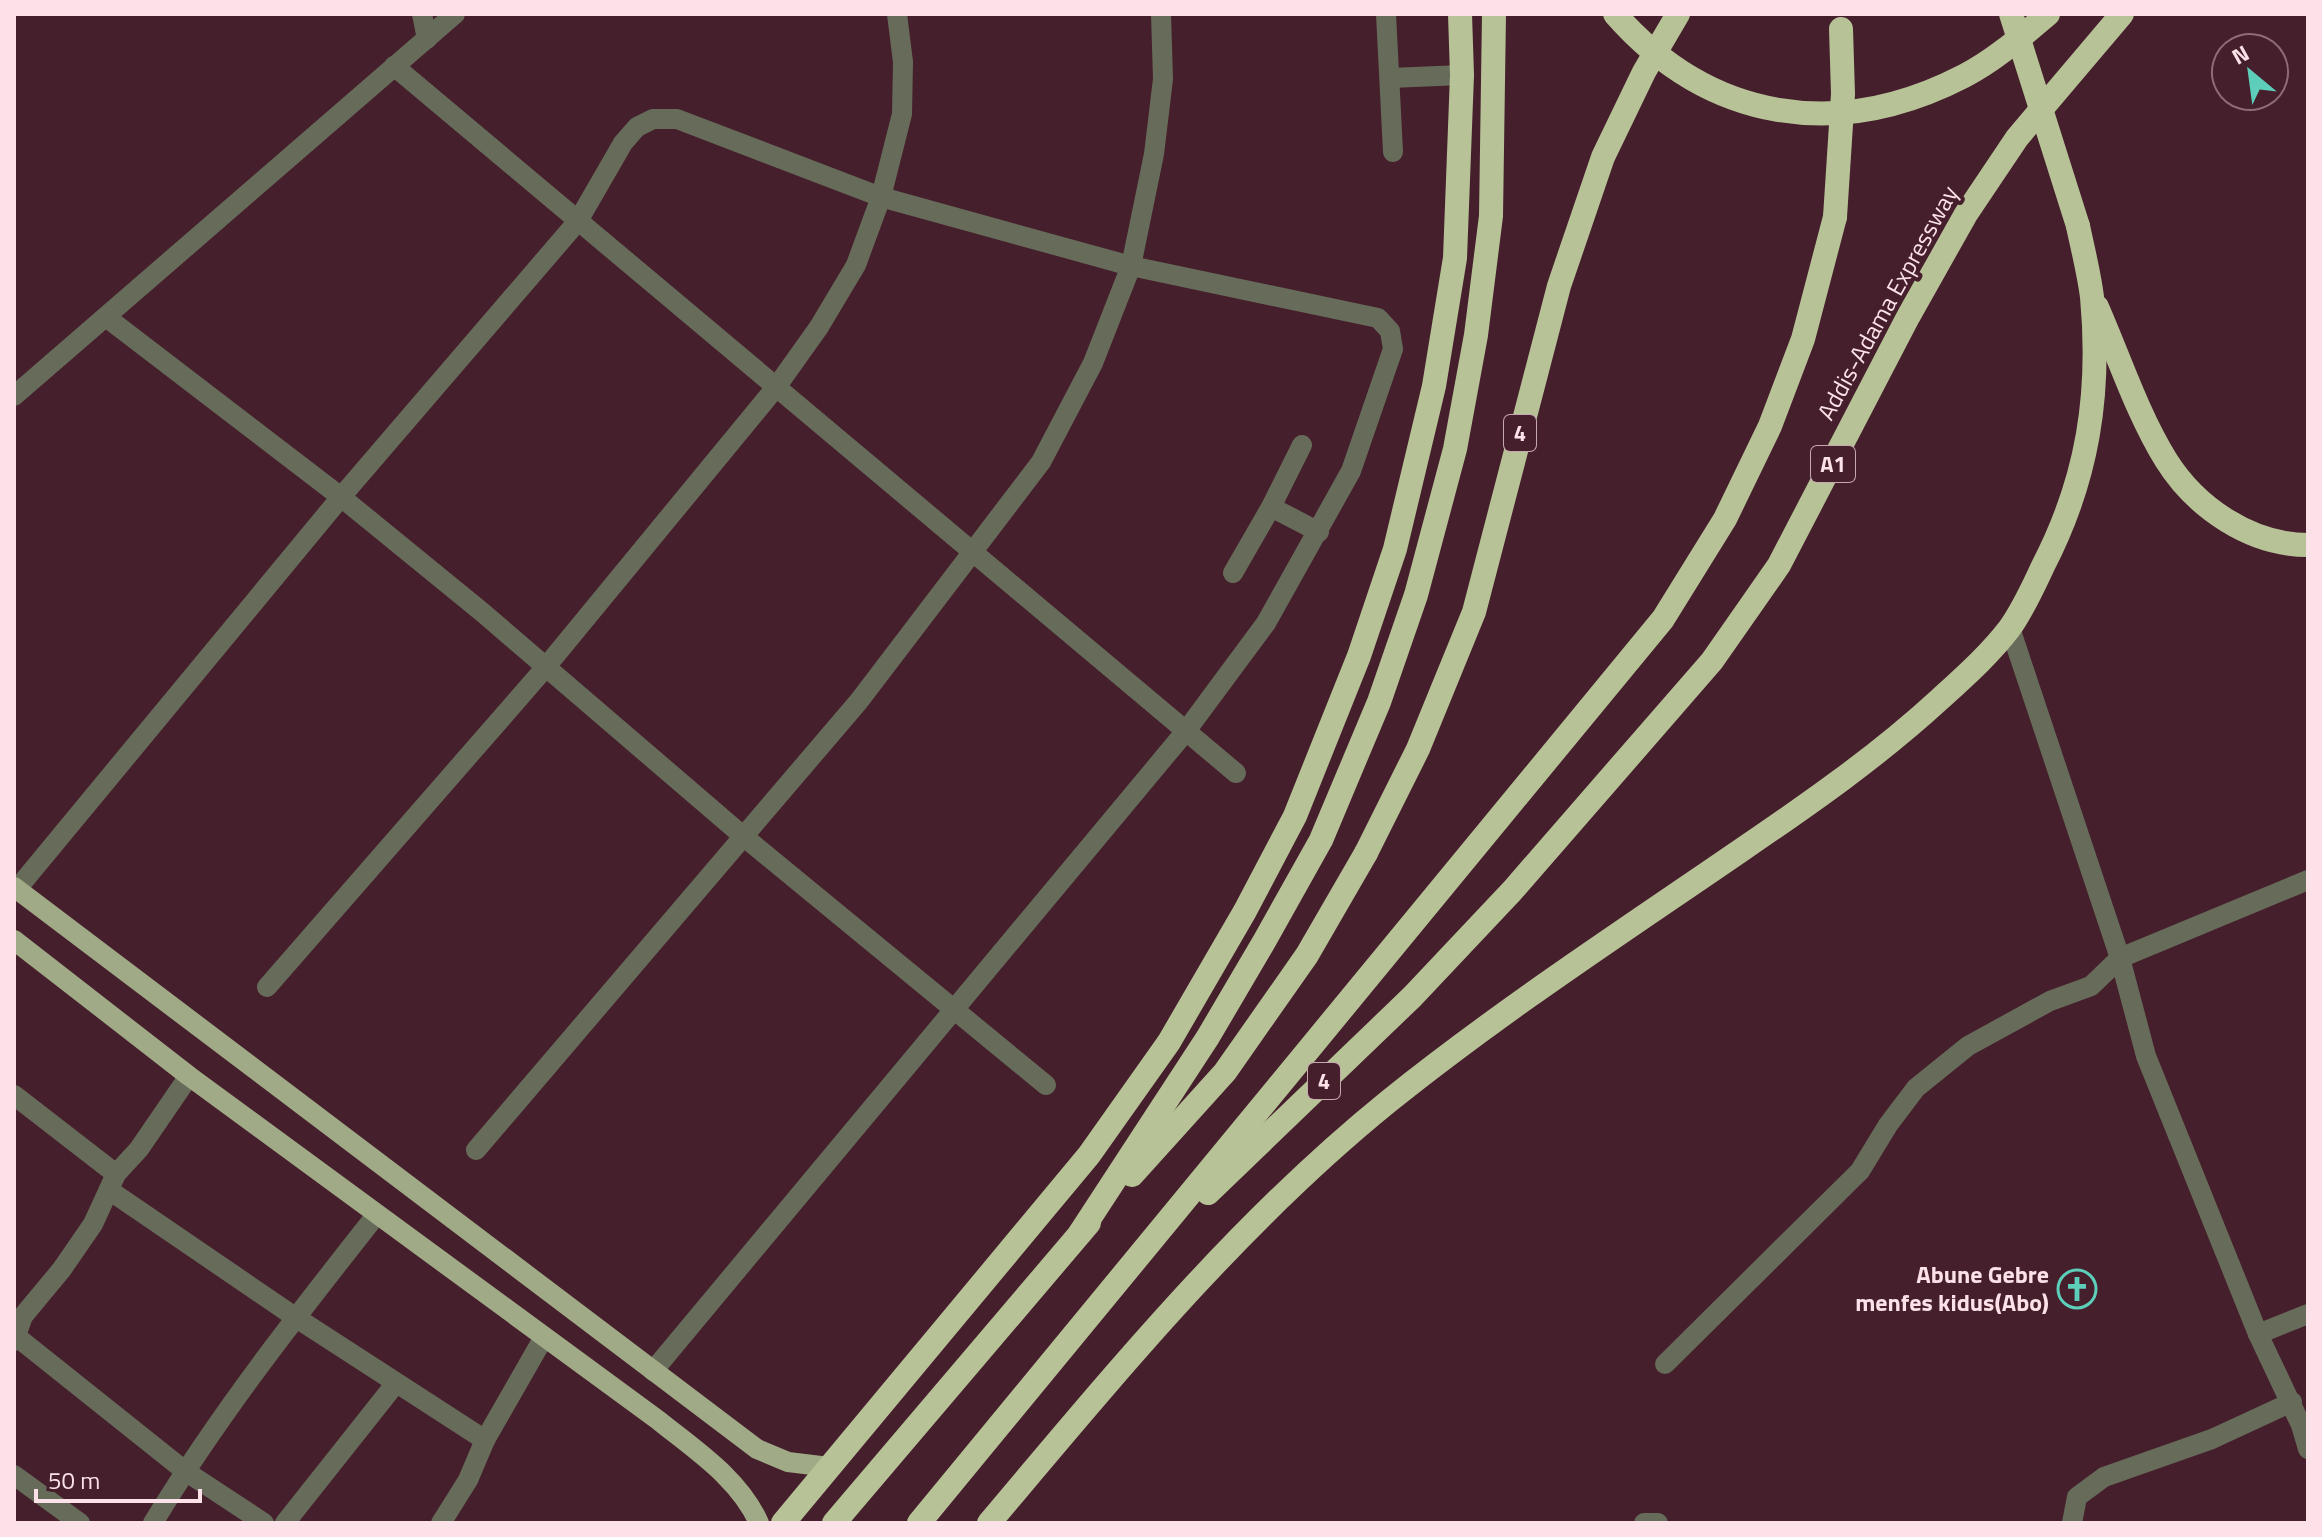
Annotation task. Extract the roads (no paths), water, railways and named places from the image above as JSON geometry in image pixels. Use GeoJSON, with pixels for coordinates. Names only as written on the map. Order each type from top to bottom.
{"type":"FeatureCollection","features":[{"type":"Feature","properties":{"kind":"highway"},"geometry":{"type":"LineString","coordinates":[[783,1523],[1089,1155],[1169,1042],[1245,911],[1295,816],[1359,656],[1395,549],[1434,386],[1455,258],[1462,75],[1460,14]]}},
{"type":"Feature","properties":{"kind":"highway"},"geometry":{"type":"LineString","coordinates":[[1080,1233],[1208,1037],[1314,853],[1384,690],[1416,595],[1455,449],[1476,335],[1491,216],[1494,14]]}},
{"type":"Feature","properties":{"kind":"highway"},"geometry":{"type":"LineString","coordinates":[[1615,14],[1635,37],[1684,74],[1733,98],[1793,113],[1835,115],[1880,109],[1967,75],[2048,14]]}},
{"type":"Feature","properties":{"kind":"highway","name":"4"},"geometry":{"type":"LineString","coordinates":[[834,1523],[1080,1233],[1225,1072],[1307,955],[1366,853],[1418,749],[1474,612],[1559,286],[1603,157],[1644,72],[1678,14]]}},
{"type":"Feature","properties":{"kind":"highway"},"geometry":{"type":"LineString","coordinates":[[989,1523],[1196,1284],[1291,1186],[1390,1100],[1499,1019],[1814,800],[1908,728],[1971,671],[2010,628],[2062,529],[2083,470],[2092,419],[2095,357],[2092,294],[2078,226],[2011,14]]}},
{"type":"Feature","properties":{"kind":"highway","name":"Addis-Adama Expressway"},"geometry":{"type":"LineString","coordinates":[[1512,891],[1712,661],[1779,565],[1908,317],[1966,214],[2017,138],[2122,14]]}},
{"type":"Feature","properties":{"kind":"highway"},"geometry":{"type":"LineString","coordinates":[[1131,1266],[1663,619],[1725,519],[1770,426],[1803,339],[1835,217],[1843,94],[1840,22]]}},
{"type":"Feature","properties":{"kind":"highway"},"geometry":{"type":"LineString","coordinates":[[2092,294],[2166,461],[2189,488],[2214,512],[2239,528],[2266,540],[2308,545]]}},
{"type":"Feature","properties":{"kind":"highway","name":"4"},"geometry":{"type":"LineString","coordinates":[[919,1523],[1131,1266],[1412,997],[1512,891]]}},
{"type":"Feature","properties":{"kind":"main road"},"geometry":{"type":"LineString","coordinates":[[15,888],[757,1449],[788,1462],[829,1467]]}},
{"type":"Feature","properties":{"kind":"main road"},"geometry":{"type":"LineString","coordinates":[[14,940],[189,1076],[658,1420],[725,1475],[751,1505],[759,1523]]}},
{"type":"Feature","properties":{"kind":"street"},"geometry":{"type":"LineString","coordinates":[[422,14],[427,39]]}},
{"type":"Feature","properties":{"kind":"street"},"geometry":{"type":"LineString","coordinates":[[14,396],[455,14]]}},
{"type":"Feature","properties":{"kind":"street"},"geometry":{"type":"LineString","coordinates":[[267,987],[545,668],[777,386],[819,327],[856,265],[881,197],[902,114],[903,62],[897,14]]}},
{"type":"Feature","properties":{"kind":"street"},"geometry":{"type":"LineString","coordinates":[[476,1150],[859,701],[1041,462],[1093,363],[1131,266],[1154,154],[1161,94],[1161,14]]}},
{"type":"Feature","properties":{"kind":"street"},"geometry":{"type":"LineString","coordinates":[[1386,14],[1393,152]]}},
{"type":"Feature","properties":{"kind":"street"},"geometry":{"type":"LineString","coordinates":[[394,66],[1236,773]]}},
{"type":"Feature","properties":{"kind":"street"},"geometry":{"type":"LineString","coordinates":[[1390,78],[1462,75]]}},
{"type":"Feature","properties":{"kind":"street"},"geometry":{"type":"LineString","coordinates":[[15,888],[341,497],[578,221],[623,143],[637,127],[653,119],[677,119],[881,197],[1131,266],[1378,318],[1390,331],[1393,349],[1351,471],[1266,623],[1186,731],[653,1371]]}},
{"type":"Feature","properties":{"kind":"street"},"geometry":{"type":"LineString","coordinates":[[106,317],[341,497],[482,612],[743,836],[1046,1085]]}},
{"type":"Feature","properties":{"kind":"street"},"geometry":{"type":"LineString","coordinates":[[1233,573],[1302,445]]}},
{"type":"Feature","properties":{"kind":"street"},"geometry":{"type":"LineString","coordinates":[[1271,507],[1319,532]]}},
{"type":"Feature","properties":{"kind":"street"},"geometry":{"type":"LineString","coordinates":[[2010,628],[2120,958],[2146,1056],[2258,1334],[2292,1402],[2308,1449]]}},
{"type":"Feature","properties":{"kind":"street"},"geometry":{"type":"LineString","coordinates":[[1665,1364],[1860,1171],[1894,1116],[1916,1088],[1968,1046],[2050,1001],[2091,986],[2120,958],[2308,880]]}},
{"type":"Feature","properties":{"kind":"street"},"geometry":{"type":"LineString","coordinates":[[189,1076],[113,1182],[93,1224],[62,1269],[19,1313],[15,1339],[185,1471],[264,1523]]}},
{"type":"Feature","properties":{"kind":"street"},"geometry":{"type":"LineString","coordinates":[[17,1103],[113,1182],[295,1317],[485,1440]]}},
{"type":"Feature","properties":{"kind":"street"},"geometry":{"type":"LineString","coordinates":[[153,1523],[185,1471],[295,1317],[377,1214]]}},
{"type":"Feature","properties":{"kind":"street"},"geometry":{"type":"LineString","coordinates":[[2258,1334],[2308,1314]]}},
{"type":"Feature","properties":{"kind":"street"},"geometry":{"type":"LineString","coordinates":[[441,1523],[468,1480],[485,1440],[544,1337]]}},
{"type":"Feature","properties":{"kind":"street"},"geometry":{"type":"LineString","coordinates":[[285,1523],[396,1383]]}},
{"type":"Feature","properties":{"kind":"street"},"geometry":{"type":"LineString","coordinates":[[2070,1522],[2077,1497],[2104,1477],[2212,1439],[2292,1402]]}},
{"type":"Feature","properties":{"kind":"street"},"geometry":{"type":"LineString","coordinates":[[14,1475],[80,1523]]}},
{"type":"Feature","properties":{"kind":"street"},"geometry":{"type":"LineString","coordinates":[[1644,1523],[1658,1523]]}},
{"type":"Feature","properties":{"kind":"place","name":"Abune Gebre menfes kidus(Abo)"},"geometry":{"type":"Point","coordinates":[2077,1289]}}]}
